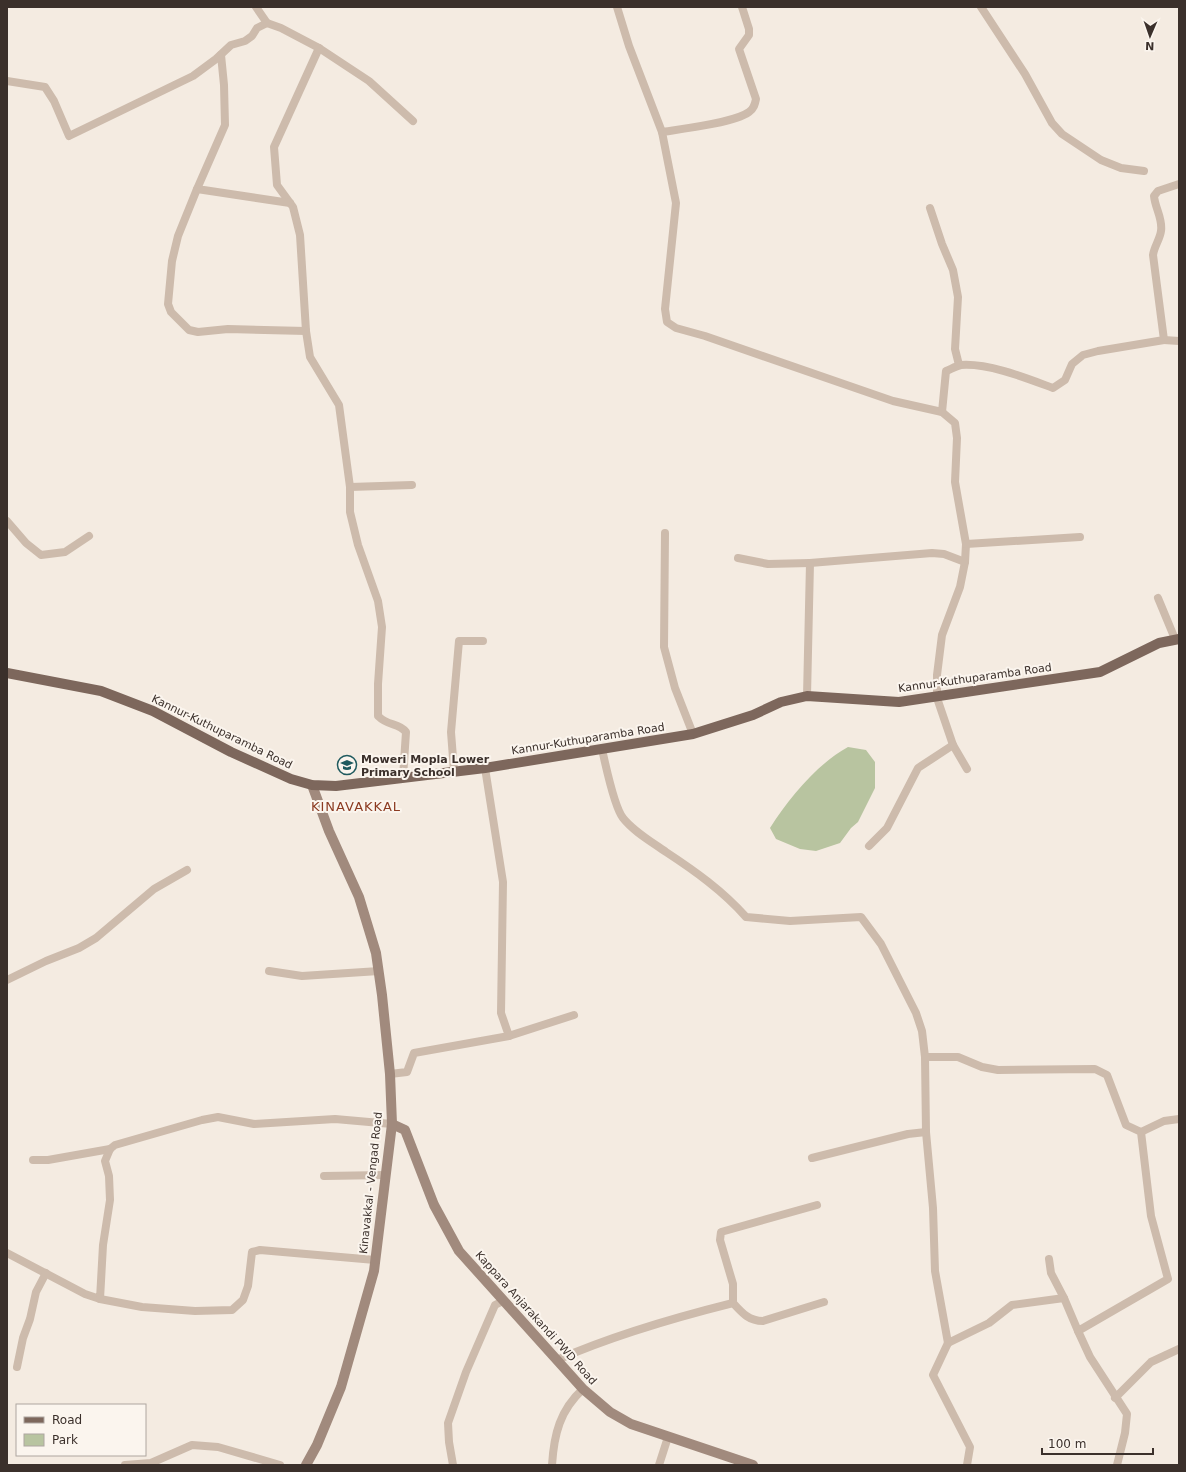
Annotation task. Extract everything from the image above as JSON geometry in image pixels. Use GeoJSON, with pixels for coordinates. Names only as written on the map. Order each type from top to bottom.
{"type":"FeatureCollection","features":[{"type":"Feature","properties":{"kind":"main road","name":"Kannur-Kuthuparamba Road"},"geometry":{"type":"LineString","coordinates":[[7,673],[101,691],[153,711],[231,752],[291,779],[312,785],[336,786],[485,768],[693,734],[752,715],[781,702],[807,696],[899,702],[937,698],[1100,672],[1159,643],[1177,639]]}},
{"type":"Feature","properties":{"kind":"main road","name":"Kinavakkal - Vengad Road"},"geometry":{"type":"LineString","coordinates":[[306,1465],[318,1445],[341,1387],[374,1272],[392,1124],[390,1074],[376,953],[359,897],[329,831],[312,785]]}},
{"type":"Feature","properties":{"kind":"main road","name":"Kappara Anjarakandi PWD Road"},"geometry":{"type":"LineString","coordinates":[[392,1124],[405,1130],[434,1206],[459,1251],[583,1389],[610,1412],[631,1424],[753,1465]]}},
{"type":"Feature","properties":{"kind":"street"},"geometry":{"type":"LineString","coordinates":[[256,7],[267,23],[319,48],[370,81],[399,110],[404,112],[414,121]]}},
{"type":"Feature","properties":{"kind":"street"},"geometry":{"type":"LineString","coordinates":[[617,7],[629,46],[662,132],[676,202],[665,309],[667,322],[676,328],[705,336],[893,401],[942,412],[955,423],[957,438],[955,482],[966,544],[965,562],[960,587],[942,635],[937,675],[937,698],[953,745],[967,769]]}},
{"type":"Feature","properties":{"kind":"street"},"geometry":{"type":"LineString","coordinates":[[662,132],[704,125],[736,117],[748,113],[754,107],[756,99],[739,49],[748,35],[749,29],[742,7]]}},
{"type":"Feature","properties":{"kind":"street"},"geometry":{"type":"LineString","coordinates":[[981,7],[1025,74],[1052,123],[1062,134],[1101,160],[1121,168],[1144,171]]}},
{"type":"Feature","properties":{"kind":"street"},"geometry":{"type":"LineString","coordinates":[[7,81],[45,87],[54,101],[69,136],[193,76],[221,55],[231,45],[245,41],[252,36],[257,28],[267,23]]}},
{"type":"Feature","properties":{"kind":"street"},"geometry":{"type":"LineString","coordinates":[[319,48],[274,147],[277,185],[290,203],[300,235],[306,330],[310,356],[339,405],[350,487],[350,512],[361,552],[378,601],[382,627],[378,678],[378,716],[384,723],[402,728],[406,732],[402,777]]}},
{"type":"Feature","properties":{"kind":"street"},"geometry":{"type":"LineString","coordinates":[[221,55],[224,85],[225,125],[178,236],[172,261],[168,304],[171,312],[189,330],[198,332],[228,329],[306,330]]}},
{"type":"Feature","properties":{"kind":"street"},"geometry":{"type":"LineString","coordinates":[[1164,340],[1152,255],[1161,232],[1161,222],[1154,196],[1158,191],[1179,184]]}},
{"type":"Feature","properties":{"kind":"street"},"geometry":{"type":"LineString","coordinates":[[197,189],[290,203]]}},
{"type":"Feature","properties":{"kind":"street"},"geometry":{"type":"LineString","coordinates":[[930,208],[942,244],[953,270],[958,297],[955,349],[959,365]]}},
{"type":"Feature","properties":{"kind":"street"},"geometry":{"type":"LineString","coordinates":[[942,412],[946,371],[959,365],[979,366],[1027,378],[1053,388],[1065,380],[1072,364],[1083,356],[1098,351],[1164,340],[1179,341]]}},
{"type":"Feature","properties":{"kind":"street"},"geometry":{"type":"LineString","coordinates":[[350,487],[412,485]]}},
{"type":"Feature","properties":{"kind":"street"},"geometry":{"type":"LineString","coordinates":[[7,521],[26,543],[41,555],[65,552],[89,536]]}},
{"type":"Feature","properties":{"kind":"street"},"geometry":{"type":"LineString","coordinates":[[665,533],[664,647],[675,688],[693,734]]}},
{"type":"Feature","properties":{"kind":"street"},"geometry":{"type":"LineString","coordinates":[[966,544],[1080,537]]}},
{"type":"Feature","properties":{"kind":"street"},"geometry":{"type":"LineString","coordinates":[[738,558],[768,564],[810,563],[932,552],[944,554],[965,562]]}},
{"type":"Feature","properties":{"kind":"street"},"geometry":{"type":"LineString","coordinates":[[807,696],[810,563]]}},
{"type":"Feature","properties":{"kind":"street"},"geometry":{"type":"LineString","coordinates":[[1158,598],[1177,639]]}},
{"type":"Feature","properties":{"kind":"street"},"geometry":{"type":"LineString","coordinates":[[454,771],[451,732],[459,641],[483,641]]}},
{"type":"Feature","properties":{"kind":"street"},"geometry":{"type":"LineString","coordinates":[[869,846],[887,828],[918,768],[953,745]]}},
{"type":"Feature","properties":{"kind":"street"},"geometry":{"type":"LineString","coordinates":[[602,749],[611,786],[622,818],[643,836],[705,878],[735,904],[746,917],[790,921],[861,917],[881,944],[916,1013],[922,1031],[925,1057],[926,1132],[936,1271],[948,1343],[933,1375],[970,1447],[967,1465]]}},
{"type":"Feature","properties":{"kind":"street"},"geometry":{"type":"LineString","coordinates":[[485,768],[503,882],[501,1013],[509,1036]]}},
{"type":"Feature","properties":{"kind":"street"},"geometry":{"type":"LineString","coordinates":[[7,980],[46,961],[79,948],[96,938],[154,889],[187,870]]}},
{"type":"Feature","properties":{"kind":"street"},"geometry":{"type":"LineString","coordinates":[[269,971],[302,976],[379,971]]}},
{"type":"Feature","properties":{"kind":"street"},"geometry":{"type":"LineString","coordinates":[[404,1056],[509,1036],[574,1015]]}},
{"type":"Feature","properties":{"kind":"street"},"geometry":{"type":"LineString","coordinates":[[390,1074],[407,1072],[413,1055]]}},
{"type":"Feature","properties":{"kind":"street"},"geometry":{"type":"LineString","coordinates":[[925,1057],[958,1057],[982,1067],[998,1070],[1094,1069],[1107,1075],[1126,1125],[1141,1132]]}},
{"type":"Feature","properties":{"kind":"street"},"geometry":{"type":"LineString","coordinates":[[33,1160],[48,1160],[110,1149],[115,1145],[202,1120],[218,1117],[254,1124],[335,1119],[392,1124]]}},
{"type":"Feature","properties":{"kind":"street"},"geometry":{"type":"LineString","coordinates":[[1141,1132],[1164,1121],[1179,1119]]}},
{"type":"Feature","properties":{"kind":"street"},"geometry":{"type":"LineString","coordinates":[[812,1158],[908,1134],[926,1132]]}},
{"type":"Feature","properties":{"kind":"street"},"geometry":{"type":"LineString","coordinates":[[1078,1331],[1168,1279],[1151,1216],[1141,1132]]}},
{"type":"Feature","properties":{"kind":"street"},"geometry":{"type":"LineString","coordinates":[[100,1299],[103,1245],[110,1200],[109,1176],[105,1161],[110,1149]]}},
{"type":"Feature","properties":{"kind":"street"},"geometry":{"type":"LineString","coordinates":[[324,1176],[385,1175]]}},
{"type":"Feature","properties":{"kind":"street"},"geometry":{"type":"LineString","coordinates":[[817,1205],[721,1232],[720,1240],[733,1284],[733,1303],[746,1317],[756,1321],[763,1321],[824,1302]]}},
{"type":"Feature","properties":{"kind":"street"},"geometry":{"type":"LineString","coordinates":[[7,1253],[100,1299],[150,1307],[195,1311],[232,1310],[243,1300],[248,1286],[252,1252],[260,1250],[375,1260]]}},
{"type":"Feature","properties":{"kind":"street"},"geometry":{"type":"LineString","coordinates":[[1048,1259],[1051,1273],[1064,1298],[1090,1357],[1115,1398],[1127,1414],[1125,1433],[1116,1465]]}},
{"type":"Feature","properties":{"kind":"street"},"geometry":{"type":"LineString","coordinates":[[17,1366],[36,1292],[46,1273]]}},
{"type":"Feature","properties":{"kind":"street"},"geometry":{"type":"LineString","coordinates":[[948,1343],[989,1323],[1012,1305],[1064,1298]]}},
{"type":"Feature","properties":{"kind":"street"},"geometry":{"type":"LineString","coordinates":[[453,1465],[449,1442],[448,1423],[466,1372],[495,1305],[503,1300]]}},
{"type":"Feature","properties":{"kind":"street"},"geometry":{"type":"LineString","coordinates":[[557,1360],[592,1345],[674,1318],[733,1303]]}},
{"type":"Feature","properties":{"kind":"street"},"geometry":{"type":"LineString","coordinates":[[1115,1398],[1151,1362],[1179,1349]]}},
{"type":"Feature","properties":{"kind":"street"},"geometry":{"type":"LineString","coordinates":[[552,1465],[558,1426],[571,1401],[583,1389]]}},
{"type":"Feature","properties":{"kind":"street"},"geometry":{"type":"LineString","coordinates":[[659,1465],[668,1437]]}},
{"type":"Feature","properties":{"kind":"street"},"geometry":{"type":"LineString","coordinates":[[125,1465],[151,1463],[192,1445],[218,1447],[280,1465]]}},
{"type":"Feature","properties":{"kind":"green space"},"geometry":{"type":"Polygon","coordinates":[[[848,747],[866,750],[875,762],[875,788],[858,822],[851,828],[840,843],[816,851],[800,849],[776,839],[770,828],[795,793],[825,763],[848,747]]]}},
{"type":"Feature","properties":{"kind":"place","name":"Moweri Mopla Lower Primary School"},"geometry":{"type":"Point","coordinates":[347,765]}},
{"type":"Feature","properties":{"kind":"district","name":"KINAVAKKAL"},"geometry":{"type":"Point","coordinates":[356,806]}}]}
